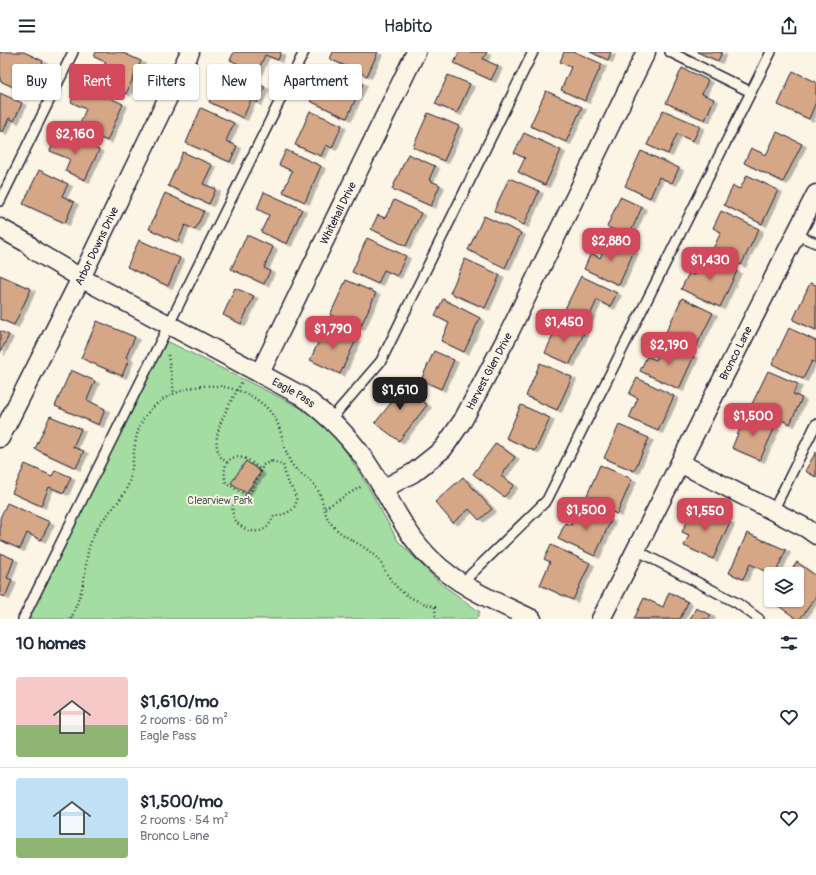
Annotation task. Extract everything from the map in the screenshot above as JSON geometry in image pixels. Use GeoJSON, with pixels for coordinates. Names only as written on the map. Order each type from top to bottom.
{"type":"FeatureCollection","features":[{"type":"Feature","properties":{"kind":"street","name":"Arbor Downs Drive"},"geometry":{"type":"LineString","coordinates":[[0,438],[81,278],[190,52]]}},
{"type":"Feature","properties":{"kind":"street","name":"Whitehall Drive"},"geometry":{"type":"LineString","coordinates":[[252,375],[416,52]]}},
{"type":"Feature","properties":{"kind":"street","name":"Harvest Glen Drive"},"geometry":{"type":"LineString","coordinates":[[383,489],[413,473],[443,449],[463,420],[508,335],[646,52]]}},
{"type":"Feature","properties":{"kind":"street","name":"Bronco Lane"},"geometry":{"type":"LineString","coordinates":[[601,619],[794,234],[816,194]]}},
{"type":"Feature","properties":{"kind":"street","name":"Eagle Pass"},"geometry":{"type":"LineString","coordinates":[[0,228],[28,243],[35,252],[170,325],[252,375],[302,396],[331,419],[352,442],[383,489],[411,536],[431,559],[461,584],[532,619]]}},
{"type":"Feature","properties":{"kind":"street"},"geometry":{"type":"LineString","coordinates":[[680,463],[816,535]]}},
{"type":"Feature","properties":{"kind":"lane"},"geometry":{"type":"LineString","coordinates":[[0,201],[73,52]]}},
{"type":"Feature","properties":{"kind":"lane"},"geometry":{"type":"LineString","coordinates":[[24,619],[304,52]]}},
{"type":"Feature","properties":{"kind":"lane"},"geometry":{"type":"LineString","coordinates":[[331,419],[381,360],[533,52]]}},
{"type":"Feature","properties":{"kind":"lane"},"geometry":{"type":"LineString","coordinates":[[670,52],[751,92]]}},
{"type":"Feature","properties":{"kind":"lane"},"geometry":{"type":"LineString","coordinates":[[461,584],[547,500],[771,52]]}},
{"type":"Feature","properties":{"kind":"lane"},"geometry":{"type":"LineString","coordinates":[[794,234],[816,242]]}},
{"type":"Feature","properties":{"kind":"lane"},"geometry":{"type":"LineString","coordinates":[[773,511],[816,424]]}},
{"type":"Feature","properties":{"kind":"lane"},"geometry":{"type":"LineString","coordinates":[[636,550],[737,603],[759,619]]}},
{"type":"Feature","properties":{"kind":"path"},"geometry":{"type":"LineString","coordinates":[[167,352],[174,393]]}},
{"type":"Feature","properties":{"kind":"path"},"geometry":{"type":"LineString","coordinates":[[227,463],[219,454],[216,441],[227,409],[237,391],[252,375]]}},
{"type":"Feature","properties":{"kind":"path"},"geometry":{"type":"LineString","coordinates":[[71,619],[79,599],[84,578],[86,555],[94,533],[128,486],[138,430],[146,416],[158,402],[174,393],[204,385],[221,385],[261,403],[277,423],[284,451],[292,465],[307,477],[318,490],[328,519],[337,529],[376,557],[392,583],[402,592],[415,601],[435,606],[436,619]]}},
{"type":"Feature","properties":{"kind":"path"},"geometry":{"type":"LineString","coordinates":[[246,495],[226,482],[224,469],[227,463],[237,457],[244,458],[261,470]]}},
{"type":"Feature","properties":{"kind":"path"},"geometry":{"type":"LineString","coordinates":[[283,465],[286,479],[295,493],[296,503],[293,510],[285,516],[274,516],[267,527],[258,531],[250,531],[241,527],[232,516],[233,507],[240,497],[246,495],[263,465],[272,461],[283,465],[290,461]]}},
{"type":"Feature","properties":{"kind":"path"},"geometry":{"type":"LineString","coordinates":[[325,508],[366,483]]}},
{"type":"Feature","properties":{"kind":"green space","name":"Clearview Park"},"geometry":{"type":"Polygon","coordinates":[[[167,341],[303,409],[338,439],[366,483],[398,541],[440,583],[480,612],[476,619],[28,619],[167,341]]]}},
{"type":"Feature","properties":{"kind":"building"},"geometry":{"type":"Polygon","coordinates":[[[0,52],[24,52],[43,61],[42,64],[12,64],[12,86],[0,81],[0,52]]]}},
{"type":"Feature","properties":{"kind":"building"},"geometry":{"type":"Polygon","coordinates":[[[96,52],[121,52],[141,61],[140,64],[133,64],[133,79],[126,94],[125,64],[105,64],[106,62],[94,57],[96,52]]]}},
{"type":"Feature","properties":{"kind":"building"},"geometry":{"type":"Polygon","coordinates":[[[234,52],[281,52],[278,60],[265,55],[261,64],[238,64],[230,60],[234,52]]]}},
{"type":"Feature","properties":{"kind":"building"},"geometry":{"type":"Polygon","coordinates":[[[333,52],[378,52],[367,76],[362,74],[362,64],[341,64],[330,59],[333,52]]]}},
{"type":"Feature","properties":{"kind":"building"},"geometry":{"type":"Polygon","coordinates":[[[459,52],[487,52],[483,59],[498,66],[491,80],[454,63],[459,52]]]}},
{"type":"Feature","properties":{"kind":"building"},"geometry":{"type":"Polygon","coordinates":[[[564,52],[575,52],[602,64],[585,101],[561,90],[571,67],[560,62],[564,52]]]}},
{"type":"Feature","properties":{"kind":"building"},"geometry":{"type":"Polygon","coordinates":[[[590,52],[611,52],[608,60],[590,52]]]}},
{"type":"Feature","properties":{"kind":"building"},"geometry":{"type":"Polygon","coordinates":[[[697,52],[722,52],[718,61],[697,52]]]}},
{"type":"Feature","properties":{"kind":"building"},"geometry":{"type":"Polygon","coordinates":[[[682,68],[708,80],[702,94],[714,99],[705,120],[666,103],[682,68]]]}},
{"type":"Feature","properties":{"kind":"building"},"geometry":{"type":"Polygon","coordinates":[[[793,71],[816,82],[816,102],[809,119],[778,105],[793,71]]]}},
{"type":"Feature","properties":{"kind":"building"},"geometry":{"type":"Polygon","coordinates":[[[448,75],[470,84],[457,113],[435,104],[448,75]]]}},
{"type":"Feature","properties":{"kind":"building"},"geometry":{"type":"Polygon","coordinates":[[[261,85],[265,87],[261,95],[261,85]]]}},
{"type":"Feature","properties":{"kind":"building"},"geometry":{"type":"Polygon","coordinates":[[[546,91],[582,107],[566,142],[530,126],[546,91]]]}},
{"type":"Feature","properties":{"kind":"building"},"geometry":{"type":"Polygon","coordinates":[[[0,93],[12,98],[12,100],[22,103],[14,121],[9,118],[3,132],[0,131],[0,93]]]}},
{"type":"Feature","properties":{"kind":"building"},"geometry":{"type":"Polygon","coordinates":[[[72,100],[114,100],[123,104],[107,141],[78,128],[86,109],[71,102],[72,100]]]}},
{"type":"Feature","properties":{"kind":"building"},"geometry":{"type":"Polygon","coordinates":[[[210,100],[251,100],[243,118],[209,102],[210,100]]]}},
{"type":"Feature","properties":{"kind":"building"},"geometry":{"type":"Polygon","coordinates":[[[251,100],[258,100],[257,103],[251,100]]]}},
{"type":"Feature","properties":{"kind":"building"},"geometry":{"type":"Polygon","coordinates":[[[310,100],[355,100],[347,118],[310,100]]]}},
{"type":"Feature","properties":{"kind":"building"},"geometry":{"type":"Polygon","coordinates":[[[201,108],[234,123],[226,141],[237,146],[230,162],[186,143],[201,108]]]}},
{"type":"Feature","properties":{"kind":"building"},"geometry":{"type":"Polygon","coordinates":[[[663,110],[700,126],[693,141],[677,134],[668,154],[647,145],[663,110]]]}},
{"type":"Feature","properties":{"kind":"building"},"geometry":{"type":"Polygon","coordinates":[[[310,111],[342,125],[332,148],[326,145],[321,156],[295,145],[310,111]]]}},
{"type":"Feature","properties":{"kind":"building"},"geometry":{"type":"Polygon","coordinates":[[[428,113],[459,126],[444,161],[413,147],[428,113]]]}},
{"type":"Feature","properties":{"kind":"building"},"geometry":{"type":"Polygon","coordinates":[[[58,132],[99,150],[85,180],[65,171],[70,159],[50,151],[58,132]]]}},
{"type":"Feature","properties":{"kind":"building"},"geometry":{"type":"Polygon","coordinates":[[[777,132],[802,144],[783,182],[744,163],[751,148],[766,155],[777,132]]]}},
{"type":"Feature","properties":{"kind":"building"},"geometry":{"type":"Polygon","coordinates":[[[524,133],[561,150],[545,185],[518,172],[525,158],[514,153],[524,133]]]}},
{"type":"Feature","properties":{"kind":"building"},"geometry":{"type":"Polygon","coordinates":[[[286,150],[321,166],[305,202],[283,192],[292,171],[279,165],[286,150]]]}},
{"type":"Feature","properties":{"kind":"building"},"geometry":{"type":"Polygon","coordinates":[[[641,151],[679,168],[672,183],[659,177],[650,198],[625,186],[641,151]]]}},
{"type":"Feature","properties":{"kind":"building"},"geometry":{"type":"Polygon","coordinates":[[[183,152],[212,165],[203,184],[216,189],[209,204],[168,186],[183,152]]]}},
{"type":"Feature","properties":{"kind":"building"},"geometry":{"type":"Polygon","coordinates":[[[408,154],[435,166],[429,180],[440,185],[431,206],[392,189],[408,154]]]}},
{"type":"Feature","properties":{"kind":"building"},"geometry":{"type":"Polygon","coordinates":[[[39,170],[68,184],[62,196],[74,202],[65,223],[23,204],[39,170]]]}},
{"type":"Feature","properties":{"kind":"building"},"geometry":{"type":"Polygon","coordinates":[[[747,175],[778,190],[762,224],[724,205],[733,186],[740,189],[747,175]]]}},
{"type":"Feature","properties":{"kind":"building"},"geometry":{"type":"Polygon","coordinates":[[[509,178],[539,191],[524,225],[494,211],[509,178]]]}},
{"type":"Feature","properties":{"kind":"building"},"geometry":{"type":"Polygon","coordinates":[[[264,192],[302,209],[287,244],[261,232],[269,215],[257,209],[264,192]]]}},
{"type":"Feature","properties":{"kind":"building"},"geometry":{"type":"Polygon","coordinates":[[[165,193],[204,211],[195,230],[185,225],[178,242],[149,229],[165,193]]]}},
{"type":"Feature","properties":{"kind":"building"},"geometry":{"type":"Polygon","coordinates":[[[620,197],[642,207],[629,236],[607,227],[620,197]]]}},
{"type":"Feature","properties":{"kind":"building"},"geometry":{"type":"Polygon","coordinates":[[[394,200],[421,213],[406,246],[371,229],[378,215],[385,218],[394,200]]]}},
{"type":"Feature","properties":{"kind":"building"},"geometry":{"type":"Polygon","coordinates":[[[721,211],[759,229],[741,265],[712,251],[721,232],[713,228],[721,211]]]}},
{"type":"Feature","properties":{"kind":"building"},"geometry":{"type":"Polygon","coordinates":[[[484,216],[521,233],[505,268],[468,250],[484,216]]]}},
{"type":"Feature","properties":{"kind":"building"},"geometry":{"type":"Polygon","coordinates":[[[247,235],[273,247],[264,268],[270,271],[264,284],[231,269],[247,235]]]}},
{"type":"Feature","properties":{"kind":"building"},"geometry":{"type":"Polygon","coordinates":[[[367,238],[406,256],[397,276],[384,270],[378,284],[352,272],[367,238]]]}},
{"type":"Feature","properties":{"kind":"building"},"geometry":{"type":"Polygon","coordinates":[[[608,239],[634,251],[619,285],[584,269],[591,253],[600,258],[608,239]]]}},
{"type":"Feature","properties":{"kind":"building"},"geometry":{"type":"Polygon","coordinates":[[[139,240],[180,258],[168,286],[127,267],[139,240]]]}},
{"type":"Feature","properties":{"kind":"building"},"geometry":{"type":"Polygon","coordinates":[[[704,255],[737,271],[720,307],[681,289],[689,273],[695,275],[704,255]]]}},
{"type":"Feature","properties":{"kind":"building"},"geometry":{"type":"Polygon","coordinates":[[[465,259],[500,275],[485,308],[450,293],[465,259]]]}},
{"type":"Feature","properties":{"kind":"building"},"geometry":{"type":"Polygon","coordinates":[[[0,275],[31,289],[14,325],[0,319],[0,275]]]}},
{"type":"Feature","properties":{"kind":"building"},"geometry":{"type":"Polygon","coordinates":[[[581,276],[617,293],[610,307],[597,300],[587,322],[564,311],[581,276]]]}},
{"type":"Feature","properties":{"kind":"building"},"geometry":{"type":"Polygon","coordinates":[[[346,280],[376,293],[360,328],[330,315],[346,280]]]}},
{"type":"Feature","properties":{"kind":"building"},"geometry":{"type":"Polygon","coordinates":[[[810,283],[816,285],[816,330],[793,320],[810,283]]]}},
{"type":"Feature","properties":{"kind":"building"},"geometry":{"type":"Polygon","coordinates":[[[235,288],[254,296],[241,324],[223,315],[235,288]]]}},
{"type":"Feature","properties":{"kind":"building"},"geometry":{"type":"Polygon","coordinates":[[[682,298],[713,313],[696,347],[666,332],[682,298]]]}},
{"type":"Feature","properties":{"kind":"building"},"geometry":{"type":"Polygon","coordinates":[[[443,299],[480,318],[464,352],[441,341],[449,323],[435,316],[443,299]]]}},
{"type":"Feature","properties":{"kind":"building"},"geometry":{"type":"Polygon","coordinates":[[[97,321],[135,337],[126,357],[129,359],[122,376],[81,358],[97,321]]]}},
{"type":"Feature","properties":{"kind":"building"},"geometry":{"type":"Polygon","coordinates":[[[559,322],[584,333],[570,364],[545,353],[559,322]]]}},
{"type":"Feature","properties":{"kind":"building"},"geometry":{"type":"Polygon","coordinates":[[[326,326],[356,340],[340,374],[310,360],[326,326]]]}},
{"type":"Feature","properties":{"kind":"building"},"geometry":{"type":"Polygon","coordinates":[[[789,328],[816,341],[816,363],[812,361],[803,379],[772,364],[789,328]]]}},
{"type":"Feature","properties":{"kind":"building"},"geometry":{"type":"Polygon","coordinates":[[[0,331],[9,335],[0,353],[0,331]]]}},
{"type":"Feature","properties":{"kind":"building"},"geometry":{"type":"Polygon","coordinates":[[[664,342],[694,356],[679,389],[640,371],[647,356],[656,360],[664,342]]]}},
{"type":"Feature","properties":{"kind":"building"},"geometry":{"type":"Polygon","coordinates":[[[434,351],[454,360],[441,389],[421,380],[434,351]]]}},
{"type":"Feature","properties":{"kind":"building"},"geometry":{"type":"Polygon","coordinates":[[[540,363],[572,377],[557,410],[526,396],[540,363]]]}},
{"type":"Feature","properties":{"kind":"building"},"geometry":{"type":"Polygon","coordinates":[[[71,370],[95,381],[87,400],[105,409],[99,425],[55,406],[71,370]]]}},
{"type":"Feature","properties":{"kind":"building"},"geometry":{"type":"Polygon","coordinates":[[[768,371],[798,384],[793,394],[802,398],[790,424],[751,406],[768,371]]]}},
{"type":"Feature","properties":{"kind":"building"},"geometry":{"type":"Polygon","coordinates":[[[637,378],[674,396],[658,431],[629,418],[638,398],[629,394],[637,378]]]}},
{"type":"Feature","properties":{"kind":"building"},"geometry":{"type":"Polygon","coordinates":[[[396,380],[427,405],[399,441],[375,423],[391,403],[383,397],[396,380]]]}},
{"type":"Feature","properties":{"kind":"building"},"geometry":{"type":"Polygon","coordinates":[[[521,405],[550,418],[535,451],[506,438],[521,405]]]}},
{"type":"Feature","properties":{"kind":"building"},"geometry":{"type":"Polygon","coordinates":[[[746,414],[775,427],[760,460],[732,448],[746,414]]]}},
{"type":"Feature","properties":{"kind":"building"},"geometry":{"type":"Polygon","coordinates":[[[50,416],[81,429],[73,447],[84,451],[76,468],[35,449],[50,416]]]}},
{"type":"Feature","properties":{"kind":"building"},"geometry":{"type":"Polygon","coordinates":[[[619,425],[649,438],[634,471],[604,458],[619,425]]]}},
{"type":"Feature","properties":{"kind":"building"},"geometry":{"type":"Polygon","coordinates":[[[496,443],[515,457],[501,476],[514,485],[504,497],[473,474],[496,443]]]}},
{"type":"Feature","properties":{"kind":"building"},"geometry":{"type":"Polygon","coordinates":[[[816,452],[816,477],[805,471],[816,452]]]}},
{"type":"Feature","properties":{"kind":"building"},"geometry":{"type":"Polygon","coordinates":[[[246,461],[261,472],[246,493],[231,483],[246,461]]]}},
{"type":"Feature","properties":{"kind":"building"},"geometry":{"type":"Polygon","coordinates":[[[25,464],[52,476],[55,470],[71,477],[64,493],[49,487],[41,506],[12,493],[25,464]]]}},
{"type":"Feature","properties":{"kind":"building"},"geometry":{"type":"Polygon","coordinates":[[[600,465],[632,479],[617,514],[585,500],[600,465]]]}},
{"type":"Feature","properties":{"kind":"building"},"geometry":{"type":"Polygon","coordinates":[[[463,477],[492,509],[479,520],[469,509],[453,523],[435,502],[463,477]]]}},
{"type":"Feature","properties":{"kind":"building"},"geometry":{"type":"Polygon","coordinates":[[[7,503],[50,522],[41,540],[27,533],[20,549],[0,540],[0,518],[7,503]]]}},
{"type":"Feature","properties":{"kind":"building"},"geometry":{"type":"Polygon","coordinates":[[[579,506],[611,520],[595,556],[558,539],[565,523],[571,525],[579,506]]]}},
{"type":"Feature","properties":{"kind":"building"},"geometry":{"type":"Polygon","coordinates":[[[694,506],[730,522],[713,559],[684,546],[689,535],[682,532],[694,506]]]}},
{"type":"Feature","properties":{"kind":"building"},"geometry":{"type":"Polygon","coordinates":[[[747,533],[786,550],[778,567],[764,567],[764,571],[750,564],[743,579],[729,573],[747,533]]]}},
{"type":"Feature","properties":{"kind":"building"},"geometry":{"type":"Polygon","coordinates":[[[551,545],[590,563],[573,600],[540,585],[550,562],[544,559],[551,545]]]}},
{"type":"Feature","properties":{"kind":"building"},"geometry":{"type":"Polygon","coordinates":[[[0,553],[14,559],[7,578],[12,580],[5,597],[0,595],[0,553]]]}},
{"type":"Feature","properties":{"kind":"building"},"geometry":{"type":"Polygon","coordinates":[[[797,562],[804,567],[793,567],[797,562]]]}},
{"type":"Feature","properties":{"kind":"building"},"geometry":{"type":"Polygon","coordinates":[[[804,567],[816,576],[816,597],[800,619],[797,619],[780,607],[804,607],[804,567]]]}},
{"type":"Feature","properties":{"kind":"building"},"geometry":{"type":"Polygon","coordinates":[[[669,592],[688,602],[680,619],[634,619],[644,598],[663,607],[669,592]]]}},
{"type":"Feature","properties":{"kind":"building"},"geometry":{"type":"Polygon","coordinates":[[[696,608],[711,615],[709,619],[690,619],[696,608]]]}}]}
